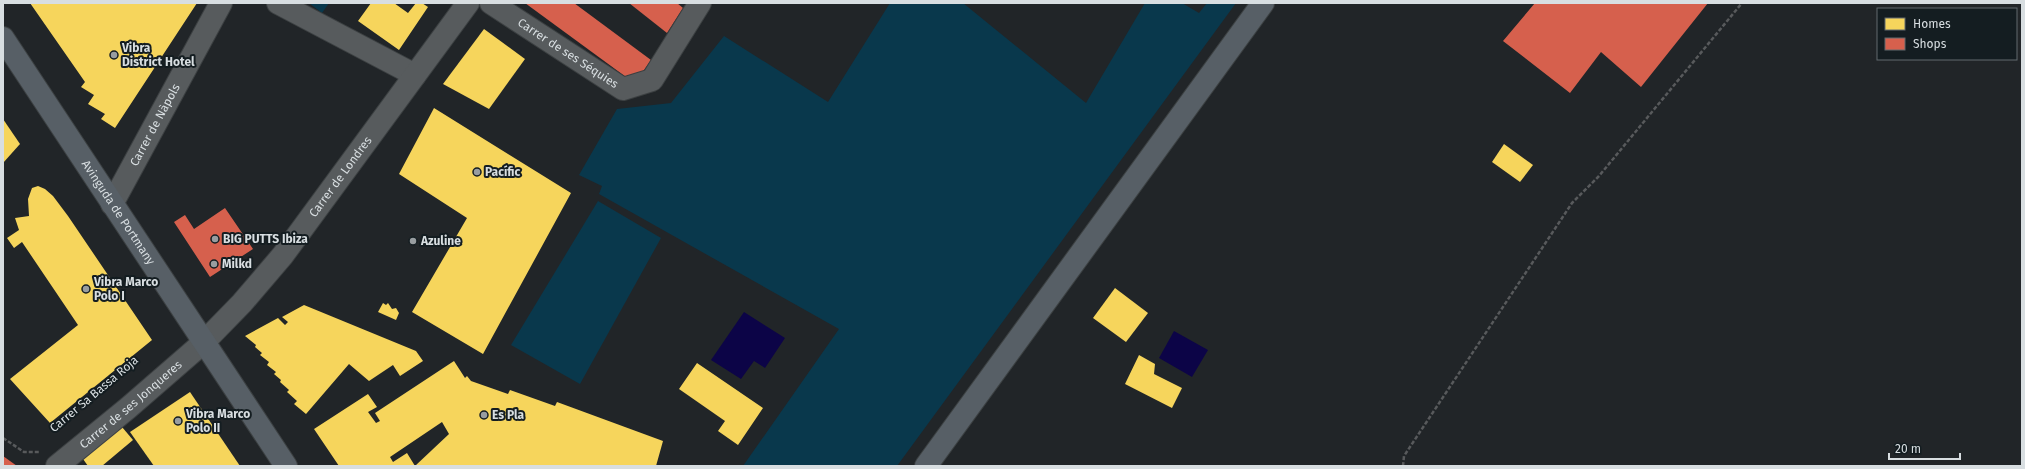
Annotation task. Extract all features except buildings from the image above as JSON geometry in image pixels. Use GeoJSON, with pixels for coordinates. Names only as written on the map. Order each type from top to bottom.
{"type":"FeatureCollection","features":[{"type":"Feature","properties":{"kind":"main road"},"geometry":{"type":"LineString","coordinates":[[926,466],[1263,3]]}},
{"type":"Feature","properties":{"kind":"main road","name":"Avinguda de Portmany"},"geometry":{"type":"LineString","coordinates":[[3,38],[286,466]]}},
{"type":"Feature","properties":{"kind":"street","name":"Carrer de Nàpols"},"geometry":{"type":"LineString","coordinates":[[112,204],[221,3]]}},
{"type":"Feature","properties":{"kind":"street"},"geometry":{"type":"LineString","coordinates":[[278,3],[415,75]]}},
{"type":"Feature","properties":{"kind":"street","name":"Carrer de Londres"},"geometry":{"type":"LineString","coordinates":[[204,342],[242,303],[283,255],[468,3]]}},
{"type":"Feature","properties":{"kind":"street","name":"Carrer de ses Séquies"},"geometry":{"type":"LineString","coordinates":[[491,3],[623,89],[652,80],[700,3]]}},
{"type":"Feature","properties":{"kind":"street","name":"Carrer de ses Jonqueres"},"geometry":{"type":"LineString","coordinates":[[57,466],[128,408],[204,342]]}},
{"type":"Feature","properties":{"kind":"path"},"geometry":{"type":"LineString","coordinates":[[1403,466],[1404,456],[1572,203],[1599,176],[1742,3]]}},
{"type":"Feature","properties":{"kind":"path","name":"Carrer Sa Bassa Roja"},"geometry":{"type":"LineString","coordinates":[[3,438],[24,452],[40,452],[46,447]]}},
{"type":"Feature","properties":{"kind":"shaded area"},"geometry":{"type":"Polygon","coordinates":[[[309,3],[329,3],[322,13],[309,3]]]}},
{"type":"Feature","properties":{"kind":"shaded area"},"geometry":{"type":"Polygon","coordinates":[[[890,3],[963,3],[1086,103],[1145,3],[1182,3],[1199,13],[1207,3],[1236,3],[897,466],[743,466],[839,329],[599,194],[602,186],[579,175],[617,109],[671,103],[724,36],[828,102],[890,3]]]}},
{"type":"Feature","properties":{"kind":"shaded area"},"geometry":{"type":"Polygon","coordinates":[[[598,201],[661,238],[580,384],[511,345],[598,201]]]}},
{"type":"Feature","properties":{"kind":"shaded area"},"geometry":{"type":"Polygon","coordinates":[[[744,312],[785,338],[765,368],[754,361],[741,379],[711,360],[744,312]]]}},
{"type":"Feature","properties":{"kind":"shaded area"},"geometry":{"type":"Polygon","coordinates":[[[1174,331],[1208,350],[1192,377],[1159,358],[1174,331]]]}},
{"type":"Feature","properties":{"kind":"place","name":"Vibra District Hotel"},"geometry":{"type":"Point","coordinates":[114,55]}},
{"type":"Feature","properties":{"kind":"place","name":"Pacífic"},"geometry":{"type":"Point","coordinates":[477,172]}},
{"type":"Feature","properties":{"kind":"place","name":"BIG PUTTS Ibiza"},"geometry":{"type":"Point","coordinates":[215,239]}},
{"type":"Feature","properties":{"kind":"place","name":"Azuline"},"geometry":{"type":"Point","coordinates":[413,241]}},
{"type":"Feature","properties":{"kind":"place","name":"Milkd"},"geometry":{"type":"Point","coordinates":[214,264]}},
{"type":"Feature","properties":{"kind":"place","name":"Vibra Marco Polo I"},"geometry":{"type":"Point","coordinates":[86,289]}},
{"type":"Feature","properties":{"kind":"place","name":"Es Pla"},"geometry":{"type":"Point","coordinates":[484,415]}},
{"type":"Feature","properties":{"kind":"place","name":"Vibra Marco Polo II"},"geometry":{"type":"Point","coordinates":[178,421]}}]}
